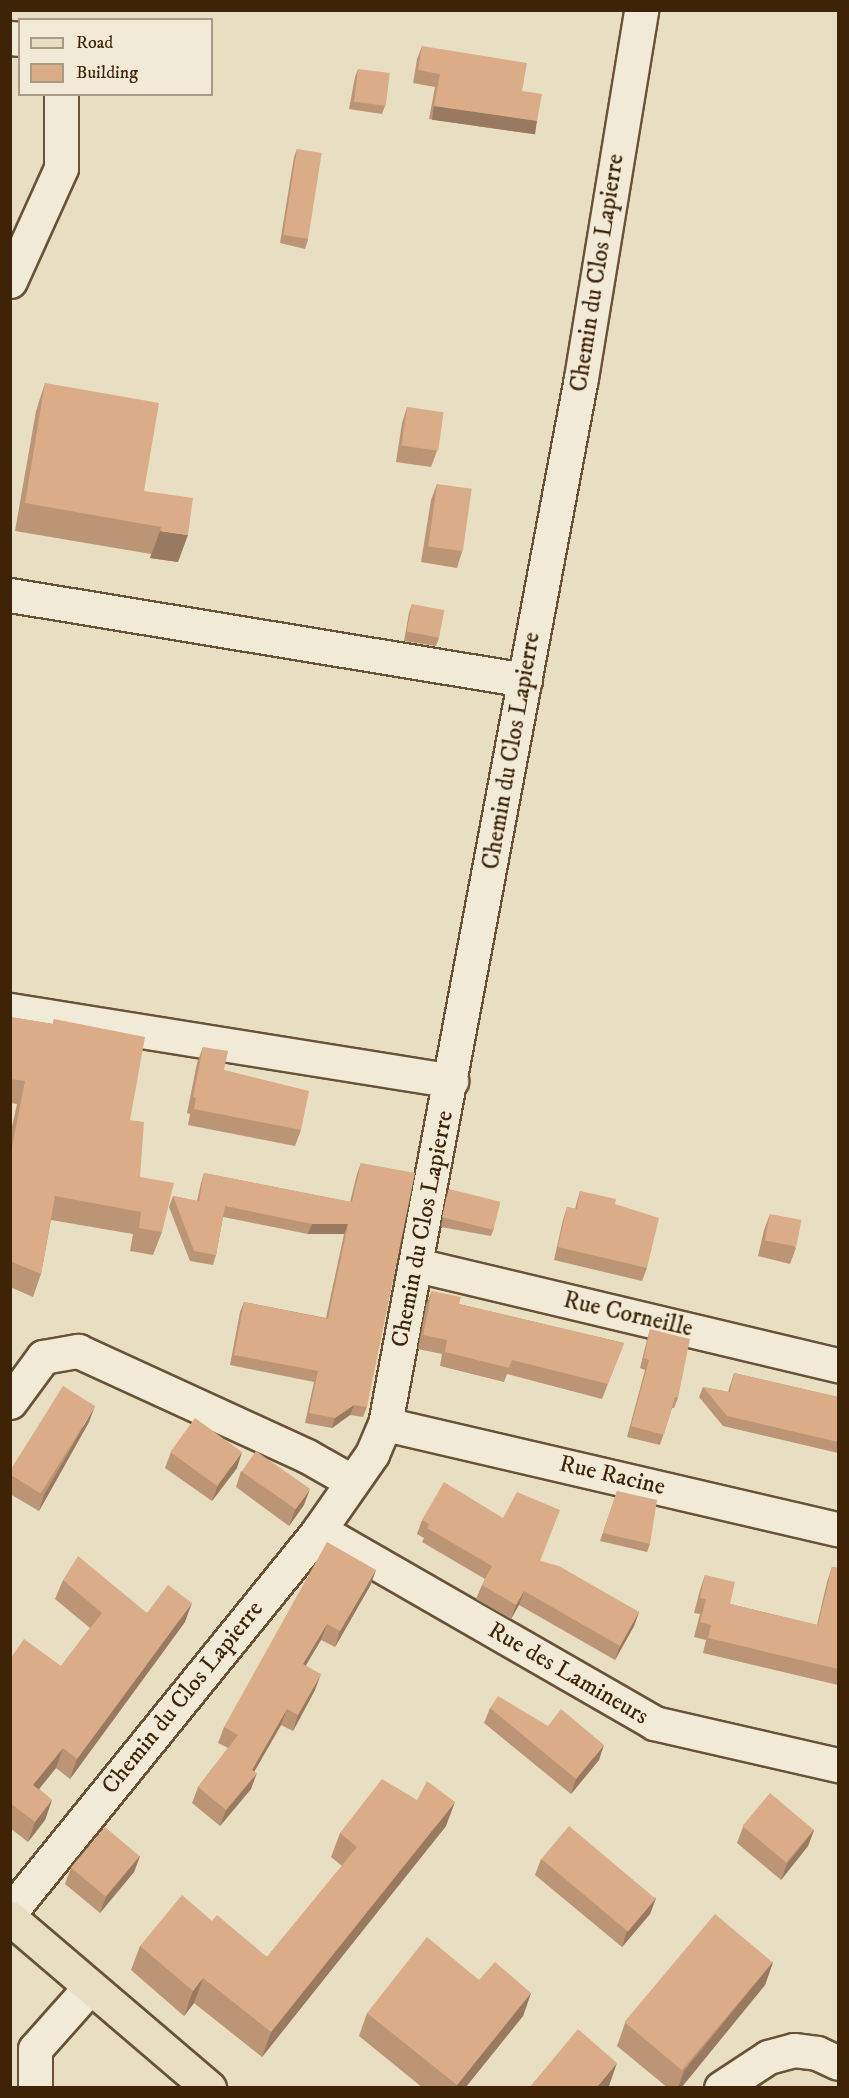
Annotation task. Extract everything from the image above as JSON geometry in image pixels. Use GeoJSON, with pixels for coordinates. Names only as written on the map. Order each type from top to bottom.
{"type":"FeatureCollection","features":[{"type":"Feature","properties":{"kind":"main road"},"geometry":{"type":"LineString","coordinates":[[10,1918],[209,2088]]}},
{"type":"Feature","properties":{"kind":"street","name":"Chemin du Clos Lapierre"},"geometry":{"type":"LineString","coordinates":[[10,1912],[319,1530],[372,1454],[385,1424],[417,1265],[581,378],[641,10]]}},
{"type":"Feature","properties":{"kind":"street"},"geometry":{"type":"LineString","coordinates":[[10,281],[61,168],[61,96]]}},
{"type":"Feature","properties":{"kind":"street"},"geometry":{"type":"LineString","coordinates":[[10,595],[525,680]]}},
{"type":"Feature","properties":{"kind":"street"},"geometry":{"type":"LineString","coordinates":[[10,1010],[451,1082]]}},
{"type":"Feature","properties":{"kind":"street","name":"Rue Corneille"},"geometry":{"type":"LineString","coordinates":[[417,1265],[838,1365]]}},
{"type":"Feature","properties":{"kind":"street"},"geometry":{"type":"LineString","coordinates":[[10,1402],[43,1357],[78,1351],[307,1455],[351,1481]]}},
{"type":"Feature","properties":{"kind":"street","name":"Rue Racine"},"geometry":{"type":"LineString","coordinates":[[385,1424],[838,1529]]}},
{"type":"Feature","properties":{"kind":"street","name":"Rue des Lamineurs"},"geometry":{"type":"LineString","coordinates":[[319,1530],[654,1723],[838,1765]]}},
{"type":"Feature","properties":{"kind":"street"},"geometry":{"type":"LineString","coordinates":[[35,2088],[35,2049],[90,1987]]}},
{"type":"Feature","properties":{"kind":"street"},"geometry":{"type":"LineString","coordinates":[[721,2088],[768,2057],[794,2050],[817,2053],[838,2063]]}},
{"type":"Feature","properties":{"kind":"building"},"geometry":{"type":"Polygon","coordinates":[[[422,46],[527,63],[522,91],[542,94],[537,121],[434,106],[440,74],[418,70],[422,46]]]}},
{"type":"Feature","properties":{"kind":"building"},"geometry":{"type":"Polygon","coordinates":[[[358,69],[390,73],[386,106],[354,102],[358,69]]]}},
{"type":"Feature","properties":{"kind":"building"},"geometry":{"type":"Polygon","coordinates":[[[297,149],[322,153],[308,239],[283,235],[297,149]]]}},
{"type":"Feature","properties":{"kind":"building"},"geometry":{"type":"Polygon","coordinates":[[[45,383],[159,403],[144,491],[193,498],[188,535],[160,531],[161,527],[25,503],[45,383]]]}},
{"type":"Feature","properties":{"kind":"building"},"geometry":{"type":"Polygon","coordinates":[[[407,407],[444,412],[438,451],[402,446],[407,407]]]}},
{"type":"Feature","properties":{"kind":"building"},"geometry":{"type":"Polygon","coordinates":[[[437,484],[472,489],[463,551],[428,546],[437,484]]]}},
{"type":"Feature","properties":{"kind":"building"},"geometry":{"type":"Polygon","coordinates":[[[412,604],[444,610],[439,638],[407,631],[412,604]]]}},
{"type":"Feature","properties":{"kind":"building"},"geometry":{"type":"Polygon","coordinates":[[[10,1017],[53,1024],[54,1019],[145,1037],[130,1120],[144,1122],[140,1177],[174,1183],[162,1232],[139,1228],[141,1212],[55,1196],[41,1274],[10,1261],[10,1157],[25,1081],[10,1079],[10,1017]]]}},
{"type":"Feature","properties":{"kind":"building"},"geometry":{"type":"Polygon","coordinates":[[[203,1047],[228,1051],[224,1070],[309,1091],[301,1130],[194,1109],[196,1098],[193,1097],[203,1047]]]}},
{"type":"Feature","properties":{"kind":"building"},"geometry":{"type":"Polygon","coordinates":[[[361,1163],[415,1173],[367,1407],[354,1405],[335,1418],[309,1413],[318,1371],[234,1355],[244,1302],[328,1319],[348,1224],[312,1224],[225,1206],[216,1255],[194,1251],[173,1196],[199,1201],[204,1173],[352,1202],[361,1163]]]}},
{"type":"Feature","properties":{"kind":"building"},"geometry":{"type":"Polygon","coordinates":[[[449,1189],[500,1202],[493,1230],[442,1217],[449,1189]]]}},
{"type":"Feature","properties":{"kind":"building"},"geometry":{"type":"Polygon","coordinates":[[[580,1191],[616,1199],[615,1204],[659,1218],[647,1268],[558,1247],[567,1207],[577,1209],[580,1191]]]}},
{"type":"Feature","properties":{"kind":"building"},"geometry":{"type":"Polygon","coordinates":[[[770,1214],[801,1220],[796,1247],[765,1241],[770,1214]]]}},
{"type":"Feature","properties":{"kind":"building"},"geometry":{"type":"Polygon","coordinates":[[[432,1291],[461,1297],[459,1304],[624,1343],[608,1384],[512,1360],[509,1368],[445,1352],[447,1340],[423,1335],[432,1291]]]}},
{"type":"Feature","properties":{"kind":"building"},"geometry":{"type":"Polygon","coordinates":[[[650,1329],[690,1339],[678,1398],[675,1397],[664,1435],[631,1426],[649,1360],[644,1358],[650,1329]]]}},
{"type":"Feature","properties":{"kind":"building"},"geometry":{"type":"Polygon","coordinates":[[[734,1373],[838,1397],[838,1442],[727,1416],[703,1387],[730,1392],[734,1373]]]}},
{"type":"Feature","properties":{"kind":"building"},"geometry":{"type":"Polygon","coordinates":[[[63,1386],[95,1406],[41,1493],[10,1474],[10,1471],[63,1386]]]}},
{"type":"Feature","properties":{"kind":"building"},"geometry":{"type":"Polygon","coordinates":[[[195,1418],[242,1452],[217,1486],[170,1452],[195,1418]]]}},
{"type":"Feature","properties":{"kind":"building"},"geometry":{"type":"Polygon","coordinates":[[[256,1451],[310,1489],[296,1509],[242,1471],[256,1451]]]}},
{"type":"Feature","properties":{"kind":"building"},"geometry":{"type":"Polygon","coordinates":[[[444,1482],[503,1518],[517,1492],[560,1510],[540,1561],[559,1566],[639,1612],[620,1646],[524,1591],[516,1605],[482,1585],[492,1566],[427,1528],[429,1524],[422,1520],[444,1482]]]}},
{"type":"Feature","properties":{"kind":"building"},"geometry":{"type":"Polygon","coordinates":[[[617,1491],[657,1500],[650,1544],[603,1533],[617,1491]]]}},
{"type":"Feature","properties":{"kind":"building"},"geometry":{"type":"Polygon","coordinates":[[[327,1542],[376,1570],[340,1631],[327,1624],[303,1664],[321,1674],[298,1715],[287,1709],[252,1770],[257,1773],[226,1810],[198,1787],[238,1735],[224,1727],[327,1542]]]}},
{"type":"Feature","properties":{"kind":"building"},"geometry":{"type":"Polygon","coordinates":[[[78,1556],[147,1613],[168,1585],[192,1603],[77,1759],[63,1748],[33,1785],[52,1800],[35,1822],[10,1803],[10,1659],[24,1639],[61,1666],[102,1613],[63,1580],[78,1556]]]}},
{"type":"Feature","properties":{"kind":"building"},"geometry":{"type":"Polygon","coordinates":[[[832,1567],[838,1568],[838,1669],[708,1638],[711,1625],[700,1622],[706,1599],[700,1598],[705,1575],[735,1582],[730,1604],[818,1625],[832,1567]]]}},
{"type":"Feature","properties":{"kind":"building"},"geometry":{"type":"Polygon","coordinates":[[[498,1696],[548,1726],[561,1709],[604,1745],[576,1779],[490,1708],[498,1696]]]}},
{"type":"Feature","properties":{"kind":"building"},"geometry":{"type":"Polygon","coordinates":[[[382,1779],[417,1800],[427,1781],[455,1802],[271,2032],[203,1978],[193,1991],[140,1946],[182,1895],[212,1921],[217,1915],[267,1957],[357,1847],[340,1833],[382,1779]]]}},
{"type":"Feature","properties":{"kind":"building"},"geometry":{"type":"Polygon","coordinates":[[[770,1793],[814,1830],[786,1863],[742,1826],[770,1793]]]}},
{"type":"Feature","properties":{"kind":"building"},"geometry":{"type":"Polygon","coordinates":[[[569,1826],[656,1899],[628,1932],[541,1859],[569,1826]]]}},
{"type":"Feature","properties":{"kind":"building"},"geometry":{"type":"Polygon","coordinates":[[[105,1827],[139,1856],[105,1897],[71,1868],[105,1827]]]}},
{"type":"Feature","properties":{"kind":"building"},"geometry":{"type":"Polygon","coordinates":[[[715,1914],[772,1962],[682,2070],[624,2022],[715,1914]]]}},
{"type":"Feature","properties":{"kind":"building"},"geometry":{"type":"Polygon","coordinates":[[[427,1937],[479,1980],[495,1962],[531,1993],[457,2085],[367,2013],[427,1937]]]}},
{"type":"Feature","properties":{"kind":"building"},"geometry":{"type":"Polygon","coordinates":[[[578,2029],[617,2063],[596,2088],[529,2088],[578,2029]]]}}]}
